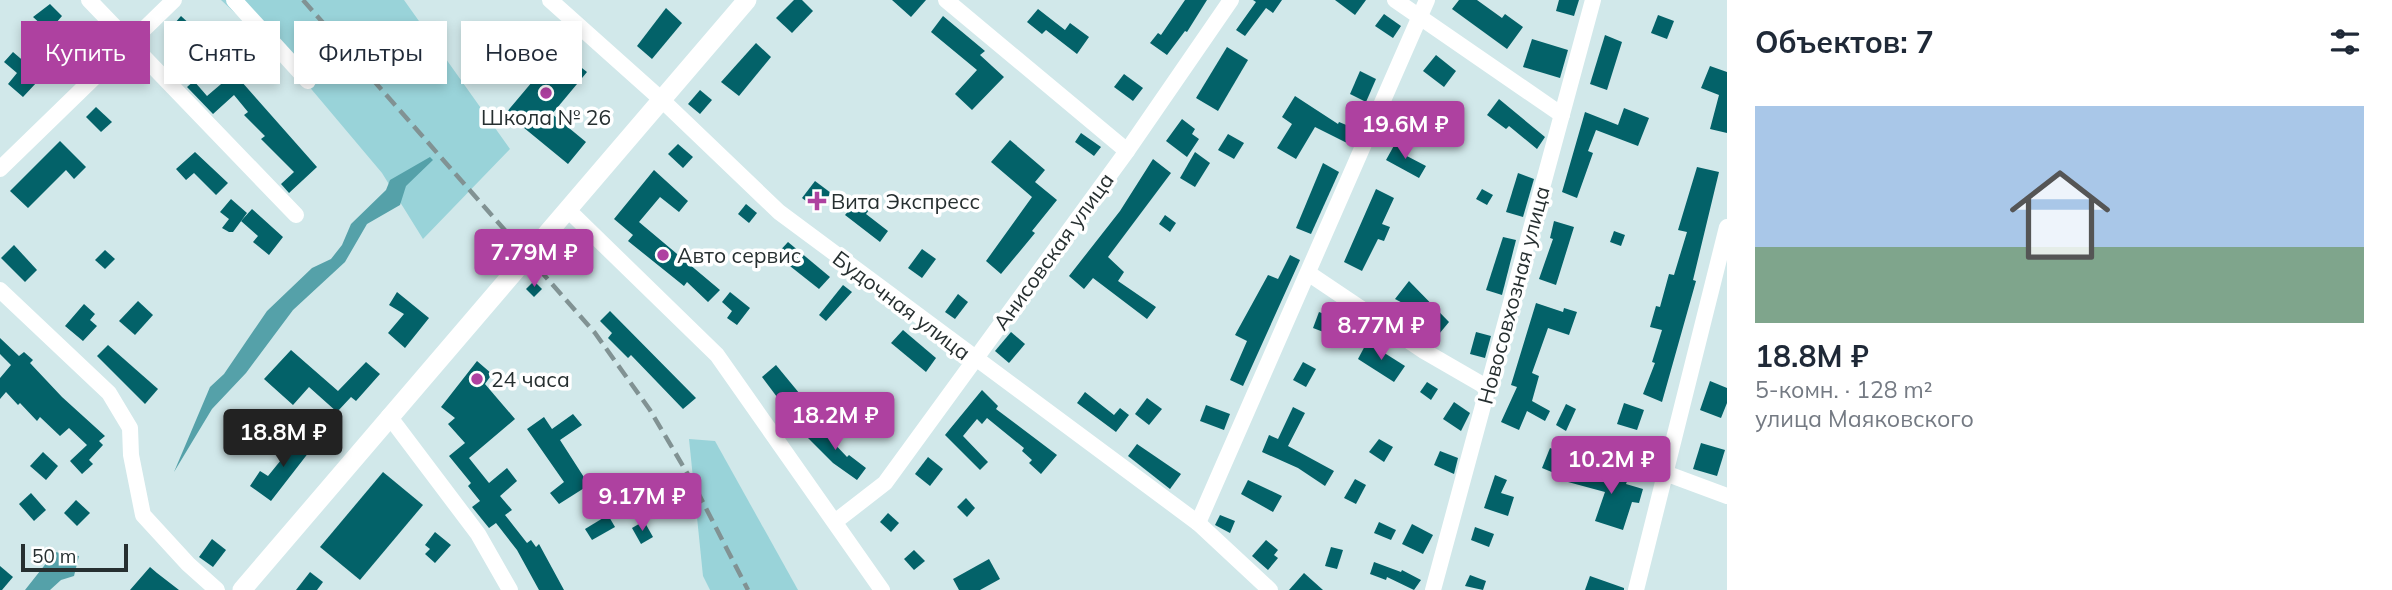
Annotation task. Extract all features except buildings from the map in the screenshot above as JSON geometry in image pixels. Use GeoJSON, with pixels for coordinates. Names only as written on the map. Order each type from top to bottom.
{"type":"FeatureCollection","features":[{"type":"Feature","properties":{"kind":"main road"},"geometry":{"type":"LineString","coordinates":[[243,590],[747,0]]}},
{"type":"Feature","properties":{"kind":"street"},"geometry":{"type":"LineString","coordinates":[[89,0],[110,21]]}},
{"type":"Feature","properties":{"kind":"street"},"geometry":{"type":"LineString","coordinates":[[150,23],[174,0]]}},
{"type":"Feature","properties":{"kind":"street"},"geometry":{"type":"LineString","coordinates":[[234,0],[294,66]]}},
{"type":"Feature","properties":{"kind":"street","name":"Будочная улица"},"geometry":{"type":"LineString","coordinates":[[550,0],[663,101],[779,212],[1198,523],[1270,590]]}},
{"type":"Feature","properties":{"kind":"street"},"geometry":{"type":"LineString","coordinates":[[946,0],[1127,151]]}},
{"type":"Feature","properties":{"kind":"street","name":"Анисовская улица"},"geometry":{"type":"LineString","coordinates":[[836,521],[886,482],[1127,151],[1231,0]]}},
{"type":"Feature","properties":{"kind":"street"},"geometry":{"type":"LineString","coordinates":[[1395,0],[1562,115]]}},
{"type":"Feature","properties":{"kind":"street"},"geometry":{"type":"LineString","coordinates":[[1198,523],[1427,0]]}},
{"type":"Feature","properties":{"kind":"street","name":"Новосовхозная улица"},"geometry":{"type":"LineString","coordinates":[[1433,590],[1593,0]]}},
{"type":"Feature","properties":{"kind":"street"},"geometry":{"type":"LineString","coordinates":[[150,63],[296,215]]}},
{"type":"Feature","properties":{"kind":"street"},"geometry":{"type":"LineString","coordinates":[[0,169],[87,84]]}},
{"type":"Feature","properties":{"kind":"street"},"geometry":{"type":"LineString","coordinates":[[567,209],[717,355],[882,590]]}},
{"type":"Feature","properties":{"kind":"street"},"geometry":{"type":"LineString","coordinates":[[1636,590],[1727,227]]}},
{"type":"Feature","properties":{"kind":"street"},"geometry":{"type":"LineString","coordinates":[[1308,273],[1424,351],[1488,388]]}},
{"type":"Feature","properties":{"kind":"street"},"geometry":{"type":"LineString","coordinates":[[0,290],[109,393],[122,410],[131,428],[131,455],[143,514],[188,564],[217,590]]}},
{"type":"Feature","properties":{"kind":"street"},"geometry":{"type":"LineString","coordinates":[[389,416],[478,534],[510,590]]}},
{"type":"Feature","properties":{"kind":"street"},"geometry":{"type":"LineString","coordinates":[[1665,473],[1727,496]]}},
{"type":"Feature","properties":{"kind":"shaded area"},"geometry":{"type":"Polygon","coordinates":[[[221,0],[404,0],[419,21],[294,21],[294,69],[280,55],[280,21],[244,21],[221,0]]]}},
{"type":"Feature","properties":{"kind":"shaded area"},"geometry":{"type":"Polygon","coordinates":[[[447,60],[461,84],[464,84],[510,149],[423,239],[382,173],[307,84],[447,84],[447,60]]]}},
{"type":"Feature","properties":{"kind":"shaded area"},"geometry":{"type":"Polygon","coordinates":[[[430,157],[433,160],[406,186],[400,205],[367,224],[345,262],[293,310],[246,373],[212,409],[174,472],[210,387],[224,374],[267,311],[312,268],[331,259],[342,245],[351,224],[386,190],[390,180],[430,157]]]}},
{"type":"Feature","properties":{"kind":"shaded area"},"geometry":{"type":"Polygon","coordinates":[[[689,439],[715,441],[798,590],[710,590],[703,576],[689,439]]]}},
{"type":"Feature","properties":{"kind":"shaded area"},"geometry":{"type":"Polygon","coordinates":[[[55,552],[79,556],[74,576],[61,580],[50,590],[25,590],[55,552]]]}},
{"type":"Feature","properties":{"kind":"railway"},"geometry":{"type":"LineString","coordinates":[[303,0],[595,333],[650,410],[693,483],[748,590]]}},
{"type":"Feature","properties":{"kind":"place","name":"Школа № 26"},"geometry":{"type":"Point","coordinates":[546,93]}},
{"type":"Feature","properties":{"kind":"place","name":"Вита Экспресс"},"geometry":{"type":"Point","coordinates":[817,201]}},
{"type":"Feature","properties":{"kind":"place","name":"Авто сервис"},"geometry":{"type":"Point","coordinates":[663,255]}},
{"type":"Feature","properties":{"kind":"place","name":"24 часа"},"geometry":{"type":"Point","coordinates":[477,379]}}]}
